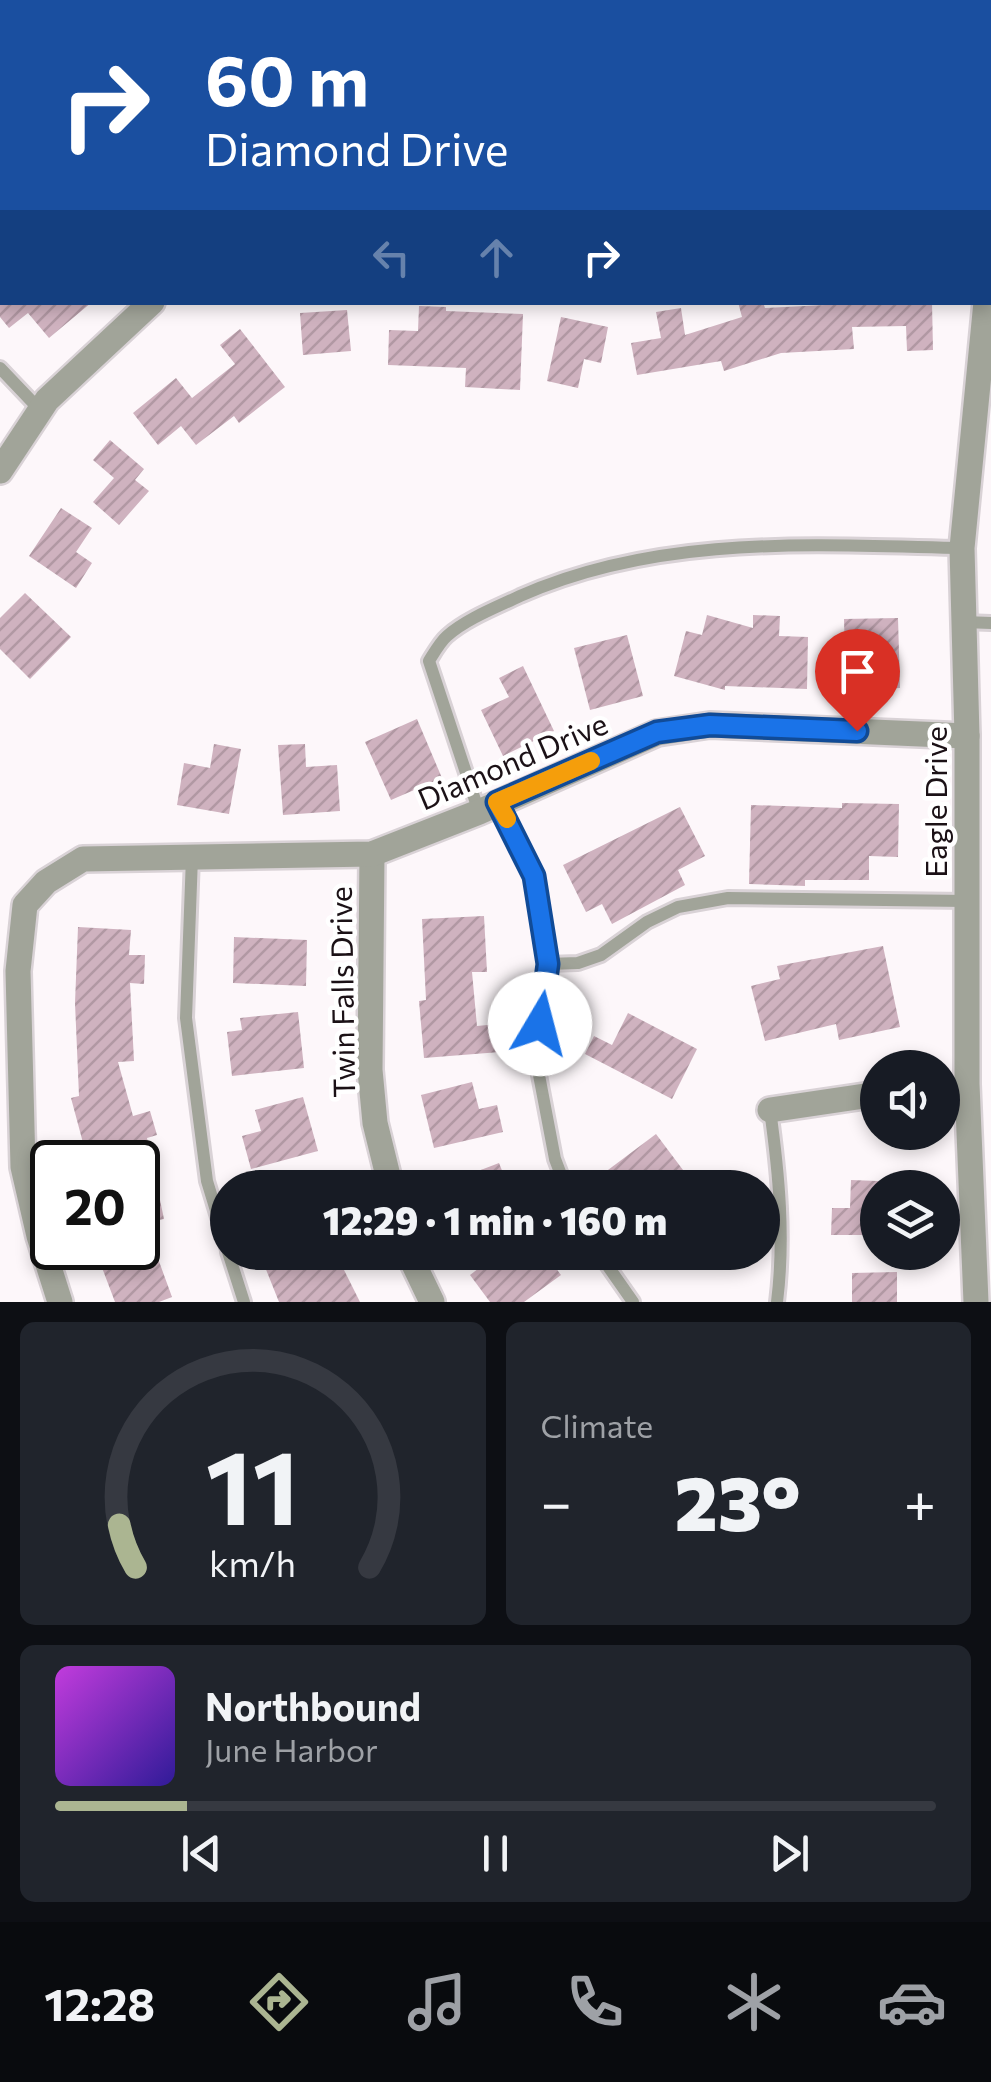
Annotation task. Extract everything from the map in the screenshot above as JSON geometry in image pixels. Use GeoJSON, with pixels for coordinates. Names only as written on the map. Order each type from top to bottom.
{"type":"FeatureCollection","features":[{"type":"Feature","properties":{"kind":"street"},"geometry":{"type":"LineString","coordinates":[[0,471],[40,410],[149,305]]}},
{"type":"Feature","properties":{"kind":"street","name":"Eagle Drive"},"geometry":{"type":"LineString","coordinates":[[957,1050],[967,901],[962,548],[986,305]]}},
{"type":"Feature","properties":{"kind":"street","name":"Diamond Drive"},"geometry":{"type":"LineString","coordinates":[[9,971],[25,906],[46,882],[83,859],[372,854],[657,732],[710,725],[967,736]]}},
{"type":"Feature","properties":{"kind":"street","name":"Twin Falls Drive"},"geometry":{"type":"LineString","coordinates":[[372,854],[370,1070],[375,1123],[387,1170]]}},
{"type":"Feature","properties":{"kind":"street"},"geometry":{"type":"LineString","coordinates":[[9,971],[24,1168],[39,1236],[60,1302]]}},
{"type":"Feature","properties":{"kind":"street"},"geometry":{"type":"LineString","coordinates":[[770,1110],[860,1097]]}},
{"type":"Feature","properties":{"kind":"street","name":"Eagle Drive"},"geometry":{"type":"LineString","coordinates":[[960,1145],[976,1302]]}},
{"type":"Feature","properties":{"kind":"street"},"geometry":{"type":"LineString","coordinates":[[417,1270],[432,1302]]}},
{"type":"Feature","properties":{"kind":"lane"},"geometry":{"type":"LineString","coordinates":[[0,368],[40,410]]}},
{"type":"Feature","properties":{"kind":"lane"},"geometry":{"type":"LineString","coordinates":[[559,1170],[536,1054],[548,964],[534,876],[488,807],[429,661],[446,636],[494,608],[606,565],[704,549],[781,544],[962,548]]}},
{"type":"Feature","properties":{"kind":"lane"},"geometry":{"type":"LineString","coordinates":[[963,622],[991,623]]}},
{"type":"Feature","properties":{"kind":"lane"},"geometry":{"type":"LineString","coordinates":[[192,857],[186,1018],[210,1194]]}},
{"type":"Feature","properties":{"kind":"lane"},"geometry":{"type":"LineString","coordinates":[[548,964],[578,963],[601,955],[647,922],[678,907],[728,898],[967,901]]}},
{"type":"Feature","properties":{"kind":"lane"},"geometry":{"type":"LineString","coordinates":[[770,1110],[780,1181],[781,1270],[776,1302]]}},
{"type":"Feature","properties":{"kind":"lane"},"geometry":{"type":"LineString","coordinates":[[234,1270],[244,1302]]}},
{"type":"Feature","properties":{"kind":"lane"},"geometry":{"type":"LineString","coordinates":[[611,1270],[634,1302]]}},
{"type":"Feature","properties":{"kind":"building"},"geometry":{"type":"Polygon","coordinates":[[[0,305],[88,305],[49,338],[28,313],[9,328],[0,317],[0,305]]]}},
{"type":"Feature","properties":{"kind":"building"},"geometry":{"type":"Polygon","coordinates":[[[739,305],[932,305],[933,350],[907,351],[906,326],[852,327],[854,349],[781,353],[724,371],[721,361],[637,375],[631,343],[661,338],[656,312],[681,308],[685,335],[742,317],[739,305]]]}},
{"type":"Feature","properties":{"kind":"building"},"geometry":{"type":"Polygon","coordinates":[[[419,306],[523,314],[520,390],[465,387],[466,368],[388,365],[389,330],[418,331],[419,306]]]}},
{"type":"Feature","properties":{"kind":"building"},"geometry":{"type":"Polygon","coordinates":[[[347,310],[351,351],[303,355],[300,313],[347,310]]]}},
{"type":"Feature","properties":{"kind":"building"},"geometry":{"type":"Polygon","coordinates":[[[561,317],[608,327],[601,363],[584,359],[578,388],[547,381],[561,317]]]}},
{"type":"Feature","properties":{"kind":"building"},"geometry":{"type":"Polygon","coordinates":[[[240,329],[285,387],[239,423],[234,416],[196,445],[181,426],[158,445],[133,413],[176,378],[192,398],[235,364],[220,345],[240,329]]]}},
{"type":"Feature","properties":{"kind":"building"},"geometry":{"type":"Polygon","coordinates":[[[110,440],[144,469],[135,480],[149,491],[119,525],[93,502],[114,478],[93,460],[110,440]]]}},
{"type":"Feature","properties":{"kind":"building"},"geometry":{"type":"Polygon","coordinates":[[[61,508],[92,528],[76,552],[92,563],[76,588],[29,556],[61,508]]]}},
{"type":"Feature","properties":{"kind":"building"},"geometry":{"type":"Polygon","coordinates":[[[25,593],[71,637],[30,679],[0,649],[0,618],[25,593]]]}},
{"type":"Feature","properties":{"kind":"building"},"geometry":{"type":"Polygon","coordinates":[[[707,615],[753,628],[753,615],[780,616],[779,636],[808,637],[807,689],[725,686],[725,690],[674,676],[686,631],[702,635],[707,615]]]}},
{"type":"Feature","properties":{"kind":"building"},"geometry":{"type":"Polygon","coordinates":[[[898,618],[900,688],[846,690],[844,619],[898,618]]]}},
{"type":"Feature","properties":{"kind":"building"},"geometry":{"type":"Polygon","coordinates":[[[627,635],[643,696],[590,710],[574,648],[627,635]]]}},
{"type":"Feature","properties":{"kind":"building"},"geometry":{"type":"Polygon","coordinates":[[[523,666],[554,731],[503,756],[481,710],[509,697],[499,678],[523,666]]]}},
{"type":"Feature","properties":{"kind":"building"},"geometry":{"type":"Polygon","coordinates":[[[417,719],[442,778],[391,800],[365,742],[417,719]]]}},
{"type":"Feature","properties":{"kind":"building"},"geometry":{"type":"Polygon","coordinates":[[[214,744],[241,749],[229,814],[177,805],[184,763],[210,768],[214,744]]]}},
{"type":"Feature","properties":{"kind":"building"},"geometry":{"type":"Polygon","coordinates":[[[305,744],[306,767],[337,765],[340,811],[283,815],[278,745],[305,744]]]}},
{"type":"Feature","properties":{"kind":"building"},"geometry":{"type":"Polygon","coordinates":[[[842,803],[899,804],[898,857],[869,856],[869,880],[805,880],[805,886],[749,884],[751,805],[842,808],[842,803]]]}},
{"type":"Feature","properties":{"kind":"building"},"geometry":{"type":"Polygon","coordinates":[[[680,807],[705,856],[678,870],[685,885],[612,924],[602,904],[586,912],[563,865],[680,807]]]}},
{"type":"Feature","properties":{"kind":"building"},"geometry":{"type":"Polygon","coordinates":[[[484,916],[487,972],[472,972],[477,1026],[498,1024],[500,1052],[424,1058],[419,1001],[426,1000],[422,919],[484,916]]]}},
{"type":"Feature","properties":{"kind":"building"},"geometry":{"type":"Polygon","coordinates":[[[78,927],[131,930],[129,955],[145,955],[144,984],[130,983],[134,1061],[118,1062],[133,1116],[150,1111],[157,1135],[147,1140],[82,1140],[71,1098],[79,1096],[75,1003],[78,927]]]}},
{"type":"Feature","properties":{"kind":"building"},"geometry":{"type":"Polygon","coordinates":[[[234,937],[307,940],[306,986],[233,983],[234,937]]]}},
{"type":"Feature","properties":{"kind":"building"},"geometry":{"type":"Polygon","coordinates":[[[883,946],[900,1027],[839,1040],[836,1024],[765,1041],[751,986],[780,979],[777,966],[883,946]]]}},
{"type":"Feature","properties":{"kind":"building"},"geometry":{"type":"Polygon","coordinates":[[[298,1012],[304,1068],[232,1076],[227,1032],[242,1030],[240,1018],[298,1012]]]}},
{"type":"Feature","properties":{"kind":"building"},"geometry":{"type":"Polygon","coordinates":[[[628,1013],[697,1049],[672,1099],[585,1054],[594,1036],[612,1045],[628,1013]]]}},
{"type":"Feature","properties":{"kind":"building"},"geometry":{"type":"Polygon","coordinates":[[[472,1082],[479,1109],[497,1105],[503,1132],[434,1148],[421,1095],[472,1082]]]}},
{"type":"Feature","properties":{"kind":"building"},"geometry":{"type":"Polygon","coordinates":[[[303,1097],[318,1151],[251,1169],[242,1136],[261,1131],[255,1110],[303,1097]]]}},
{"type":"Feature","properties":{"kind":"building"},"geometry":{"type":"Polygon","coordinates":[[[656,1134],[683,1170],[608,1170],[656,1134]]]}},
{"type":"Feature","properties":{"kind":"building"},"geometry":{"type":"Polygon","coordinates":[[[499,1163],[502,1170],[481,1170],[499,1163]]]}},
{"type":"Feature","properties":{"kind":"building"},"geometry":{"type":"Polygon","coordinates":[[[851,1180],[860,1180],[860,1235],[831,1235],[832,1208],[850,1208],[851,1180]]]}},
{"type":"Feature","properties":{"kind":"building"},"geometry":{"type":"Polygon","coordinates":[[[160,1264],[172,1297],[159,1302],[115,1302],[103,1270],[160,1270],[160,1264]]]}},
{"type":"Feature","properties":{"kind":"building"},"geometry":{"type":"Polygon","coordinates":[[[266,1270],[344,1270],[360,1302],[279,1302],[266,1270]]]}},
{"type":"Feature","properties":{"kind":"building"},"geometry":{"type":"Polygon","coordinates":[[[477,1270],[557,1270],[561,1275],[524,1302],[490,1302],[470,1275],[477,1270]]]}},
{"type":"Feature","properties":{"kind":"building"},"geometry":{"type":"Polygon","coordinates":[[[897,1272],[897,1302],[852,1302],[852,1273],[897,1272]]]}},
{"type":"Feature","properties":{"kind":"slow traffic"},"geometry":{"type":"LineString","coordinates":[[507,819],[497,802],[591,761]]}},
{"type":"Feature","properties":{"kind":"route"},"geometry":{"type":"LineString","coordinates":[[540,1024],[548,964],[534,876],[497,802],[657,732],[710,725],[857,731]]}}]}
